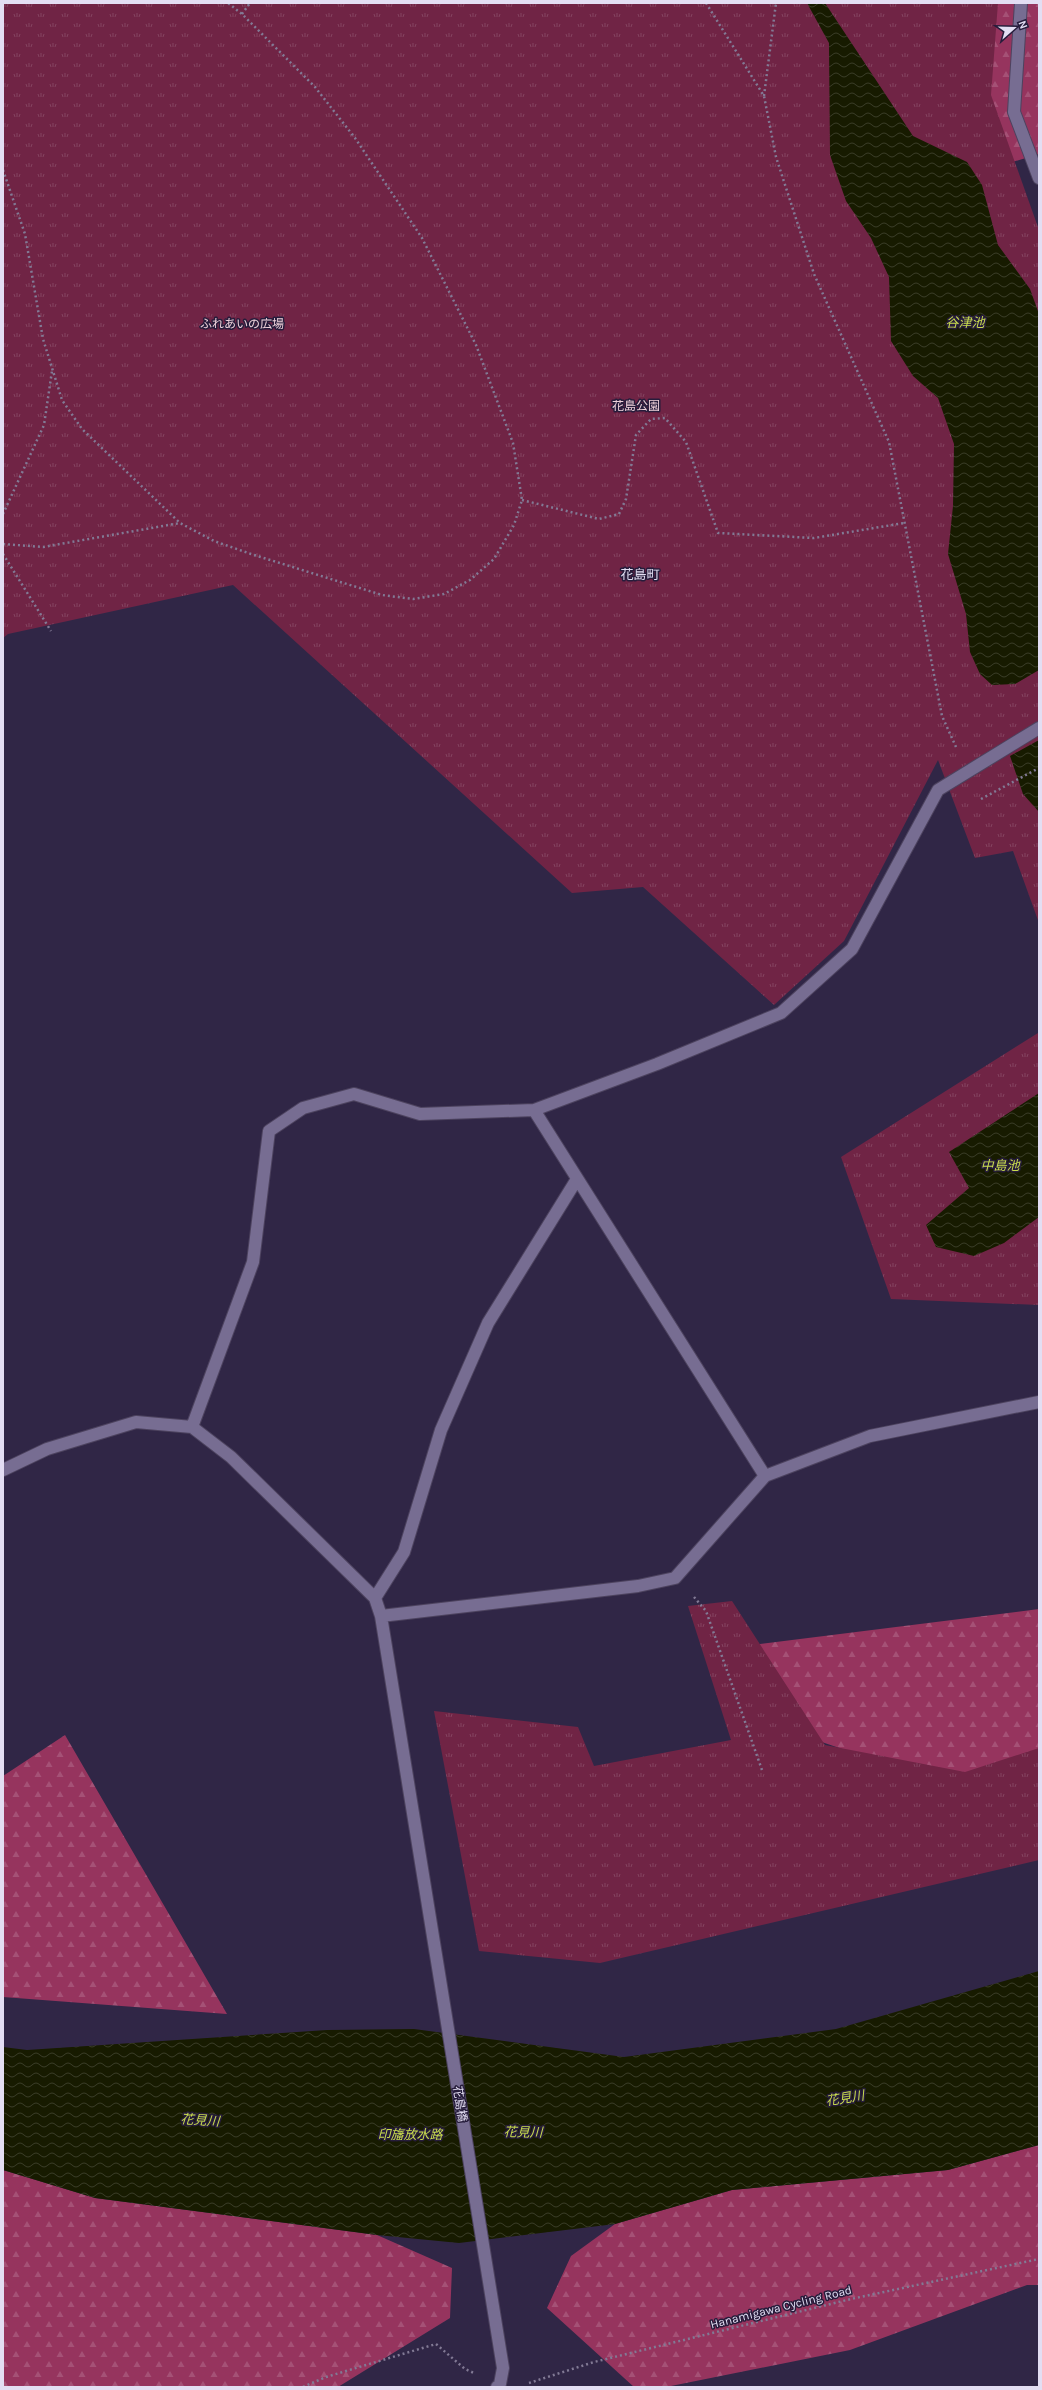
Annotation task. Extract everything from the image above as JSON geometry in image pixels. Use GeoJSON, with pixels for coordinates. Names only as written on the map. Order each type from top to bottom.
{"type":"FeatureCollection","features":[{"type":"Feature","properties":{"kind":"street"},"geometry":{"type":"LineString","coordinates":[[1021,3],[1014,112],[1039,178]]}},
{"type":"Feature","properties":{"kind":"street"},"geometry":{"type":"LineString","coordinates":[[192,1427],[253,1262],[269,1131],[303,1108],[354,1094],[420,1114],[534,1110],[657,1064],[781,1013],[852,949],[938,790],[1039,728]]}},
{"type":"Feature","properties":{"kind":"street"},"geometry":{"type":"LineString","coordinates":[[534,1110],[765,1476]]}},
{"type":"Feature","properties":{"kind":"street"},"geometry":{"type":"LineString","coordinates":[[3,1470],[47,1449],[136,1422],[192,1427],[231,1457],[375,1598],[404,1552],[441,1430],[488,1323],[577,1179]]}},
{"type":"Feature","properties":{"kind":"street"},"geometry":{"type":"LineString","coordinates":[[381,1616],[638,1586],[675,1578],[765,1476],[870,1436],[1039,1402]]}},
{"type":"Feature","properties":{"kind":"street","name":"花島橋"},"geometry":{"type":"LineString","coordinates":[[375,1598],[381,1616],[503,2368],[500,2384],[497,2387]]}},
{"type":"Feature","properties":{"kind":"path"},"geometry":{"type":"LineString","coordinates":[[3,170],[25,234],[43,339],[62,400],[82,429],[180,523],[214,541],[382,595],[413,599],[444,594],[470,580],[494,559],[514,525],[522,500],[513,443],[476,345],[422,238],[355,138],[315,87],[242,14],[228,3]]}},
{"type":"Feature","properties":{"kind":"path"},"geometry":{"type":"LineString","coordinates":[[242,14],[250,3]]}},
{"type":"Feature","properties":{"kind":"path"},"geometry":{"type":"LineString","coordinates":[[706,3],[764,96]]}},
{"type":"Feature","properties":{"kind":"path"},"geometry":{"type":"LineString","coordinates":[[776,3],[764,96],[776,157],[814,274],[889,442],[942,716],[979,800],[1039,768]]}},
{"type":"Feature","properties":{"kind":"path"},"geometry":{"type":"LineString","coordinates":[[3,514],[44,425],[52,370]]}},
{"type":"Feature","properties":{"kind":"path"},"geometry":{"type":"LineString","coordinates":[[522,500],[599,519],[620,514],[626,499],[636,435],[651,419],[665,418],[686,442],[718,533],[814,538],[904,523]]}},
{"type":"Feature","properties":{"kind":"path"},"geometry":{"type":"LineString","coordinates":[[3,544],[43,547],[180,523]]}},
{"type":"Feature","properties":{"kind":"path"},"geometry":{"type":"LineString","coordinates":[[3,554],[51,631]]}},
{"type":"Feature","properties":{"kind":"path"},"geometry":{"type":"LineString","coordinates":[[675,1578],[706,1611],[762,1770]]}},
{"type":"Feature","properties":{"kind":"path","name":"Hanamigawa Cycling Road"},"geometry":{"type":"LineString","coordinates":[[530,2383],[594,2362],[851,2299],[1039,2260]]}},
{"type":"Feature","properties":{"kind":"path"},"geometry":{"type":"LineString","coordinates":[[303,2387],[326,2377],[436,2344],[453,2358]]}},
{"type":"Feature","properties":{"kind":"green space","name":"花島公園"},"geometry":{"type":"Polygon","coordinates":[[[3,3],[998,3],[991,95],[1039,230],[1039,923],[1013,851],[975,858],[938,760],[844,941],[774,1005],[643,887],[572,893],[233,585],[8,634],[3,638],[3,3]]]}},
{"type":"Feature","properties":{"kind":"green space"},"geometry":{"type":"Polygon","coordinates":[[[905,3],[1039,3],[1039,154],[1006,164],[905,3]]]}},
{"type":"Feature","properties":{"kind":"green space"},"geometry":{"type":"Polygon","coordinates":[[[1039,1019],[1039,1305],[891,1299],[841,1157],[1038,1033],[1039,1019]]]}},
{"type":"Feature","properties":{"kind":"green space"},"geometry":{"type":"Polygon","coordinates":[[[732,1601],[825,1745],[965,1772],[1039,1748],[1039,1860],[600,1963],[479,1951],[434,1711],[578,1727],[594,1766],[731,1740],[688,1606],[732,1601]]]}},
{"type":"Feature","properties":{"kind":"green space"},"geometry":{"type":"Polygon","coordinates":[[[1039,1609],[1039,1776],[982,1797],[781,1728],[744,1646],[1039,1609]]]}},
{"type":"Feature","properties":{"kind":"green space"},"geometry":{"type":"Polygon","coordinates":[[[65,1735],[227,2014],[3,1997],[3,1776],[65,1735]]]}},
{"type":"Feature","properties":{"kind":"green space"},"geometry":{"type":"Polygon","coordinates":[[[1039,2145],[1039,2285],[1027,2285],[850,2350],[666,2387],[634,2387],[547,2308],[571,2256],[615,2224],[732,2190],[948,2170],[1039,2145]]]}},
{"type":"Feature","properties":{"kind":"green space"},"geometry":{"type":"Polygon","coordinates":[[[3,2170],[95,2198],[377,2235],[452,2268],[450,2318],[338,2387],[3,2387],[3,2170]]]}},
{"type":"Feature","properties":{"kind":"water","name":"谷津池"},"geometry":{"type":"Polygon","coordinates":[[[807,3],[825,3],[913,136],[967,162],[982,185],[998,245],[1030,289],[1039,314],[1039,670],[1015,684],[992,685],[980,674],[970,652],[966,614],[948,554],[953,506],[954,444],[938,398],[913,376],[891,341],[889,277],[871,238],[846,201],[830,155],[829,43],[807,3]]]}},
{"type":"Feature","properties":{"kind":"water"},"geometry":{"type":"Polygon","coordinates":[[[1039,740],[1039,812],[1023,794],[1010,756],[1039,740]]]}},
{"type":"Feature","properties":{"kind":"water","name":"中島池"},"geometry":{"type":"Polygon","coordinates":[[[1039,1093],[1039,1217],[1004,1243],[974,1256],[936,1247],[926,1225],[969,1188],[949,1152],[1039,1093]]]}},
{"type":"Feature","properties":{"kind":"water","name":"印旛放水路"},"geometry":{"type":"Polygon","coordinates":[[[1039,1971],[1039,2145],[948,2170],[732,2190],[615,2224],[459,2243],[377,2235],[95,2198],[3,2170],[3,2047],[27,2050],[327,2030],[414,2029],[624,2057],[836,2029],[1039,1971]]]}},
{"type":"Feature","properties":{"kind":"district","name":"花島町"},"geometry":{"type":"Point","coordinates":[640,574]}},
{"type":"Feature","properties":{"kind":"park label","name":"ふれあいの広場"},"geometry":{"type":"Point","coordinates":[242,324]}},
{"type":"Feature","properties":{"kind":"water label","name":"花見川"},"geometry":{"type":"Point","coordinates":[845,2098]}},
{"type":"Feature","properties":{"kind":"water label","name":"花見川"},"geometry":{"type":"Point","coordinates":[200,2120]}},
{"type":"Feature","properties":{"kind":"water label","name":"花見川"},"geometry":{"type":"Point","coordinates":[523,2132]}}]}
